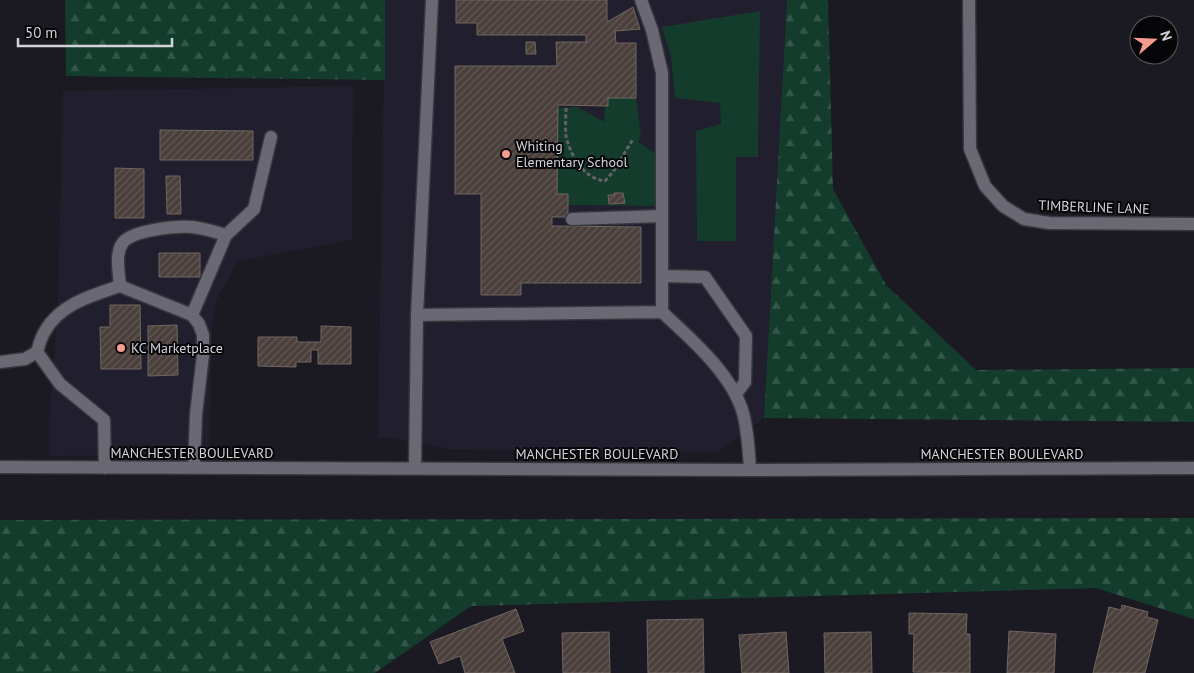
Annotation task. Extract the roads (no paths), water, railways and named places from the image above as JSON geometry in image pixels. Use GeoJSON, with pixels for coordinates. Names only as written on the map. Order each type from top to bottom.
{"type":"FeatureCollection","features":[{"type":"Feature","properties":{"kind":"street"},"geometry":{"type":"LineString","coordinates":[[415,468],[417,315],[432,0]]}},
{"type":"Feature","properties":{"kind":"street"},"geometry":{"type":"LineString","coordinates":[[641,0],[652,30],[662,73],[662,312]]}},
{"type":"Feature","properties":{"kind":"street","name":"TIMBERLINE LANE"},"geometry":{"type":"LineString","coordinates":[[970,0],[970,149],[985,186],[1003,206],[1024,219],[1049,223],[1194,224]]}},
{"type":"Feature","properties":{"kind":"street"},"geometry":{"type":"LineString","coordinates":[[192,315],[226,235],[254,209],[270,137]]}},
{"type":"Feature","properties":{"kind":"street"},"geometry":{"type":"LineString","coordinates":[[572,219],[662,216]]}},
{"type":"Feature","properties":{"kind":"street"},"geometry":{"type":"LineString","coordinates":[[120,286],[119,250],[123,242],[130,236],[141,232],[192,227],[226,235]]}},
{"type":"Feature","properties":{"kind":"street"},"geometry":{"type":"LineString","coordinates":[[662,276],[705,277],[746,336],[745,382],[736,394]]}},
{"type":"Feature","properties":{"kind":"street"},"geometry":{"type":"LineString","coordinates":[[0,362],[25,359],[37,352],[45,331],[63,311],[80,300],[120,286],[192,315],[203,335],[203,355],[196,414],[194,468]]}},
{"type":"Feature","properties":{"kind":"street"},"geometry":{"type":"LineString","coordinates":[[417,315],[662,312],[702,350],[736,394],[747,432],[750,470]]}},
{"type":"Feature","properties":{"kind":"street"},"geometry":{"type":"LineString","coordinates":[[37,352],[60,384],[104,420],[105,468]]}},
{"type":"Feature","properties":{"kind":"street","name":"MANCHESTER BOULEVARD"},"geometry":{"type":"LineString","coordinates":[[0,467],[750,470],[1194,468]]}},
{"type":"Feature","properties":{"kind":"place","name":"Whiting Elementary School"},"geometry":{"type":"Point","coordinates":[506,154]}},
{"type":"Feature","properties":{"kind":"place","name":"KC Marketplace"},"geometry":{"type":"Point","coordinates":[121,348]}}]}
